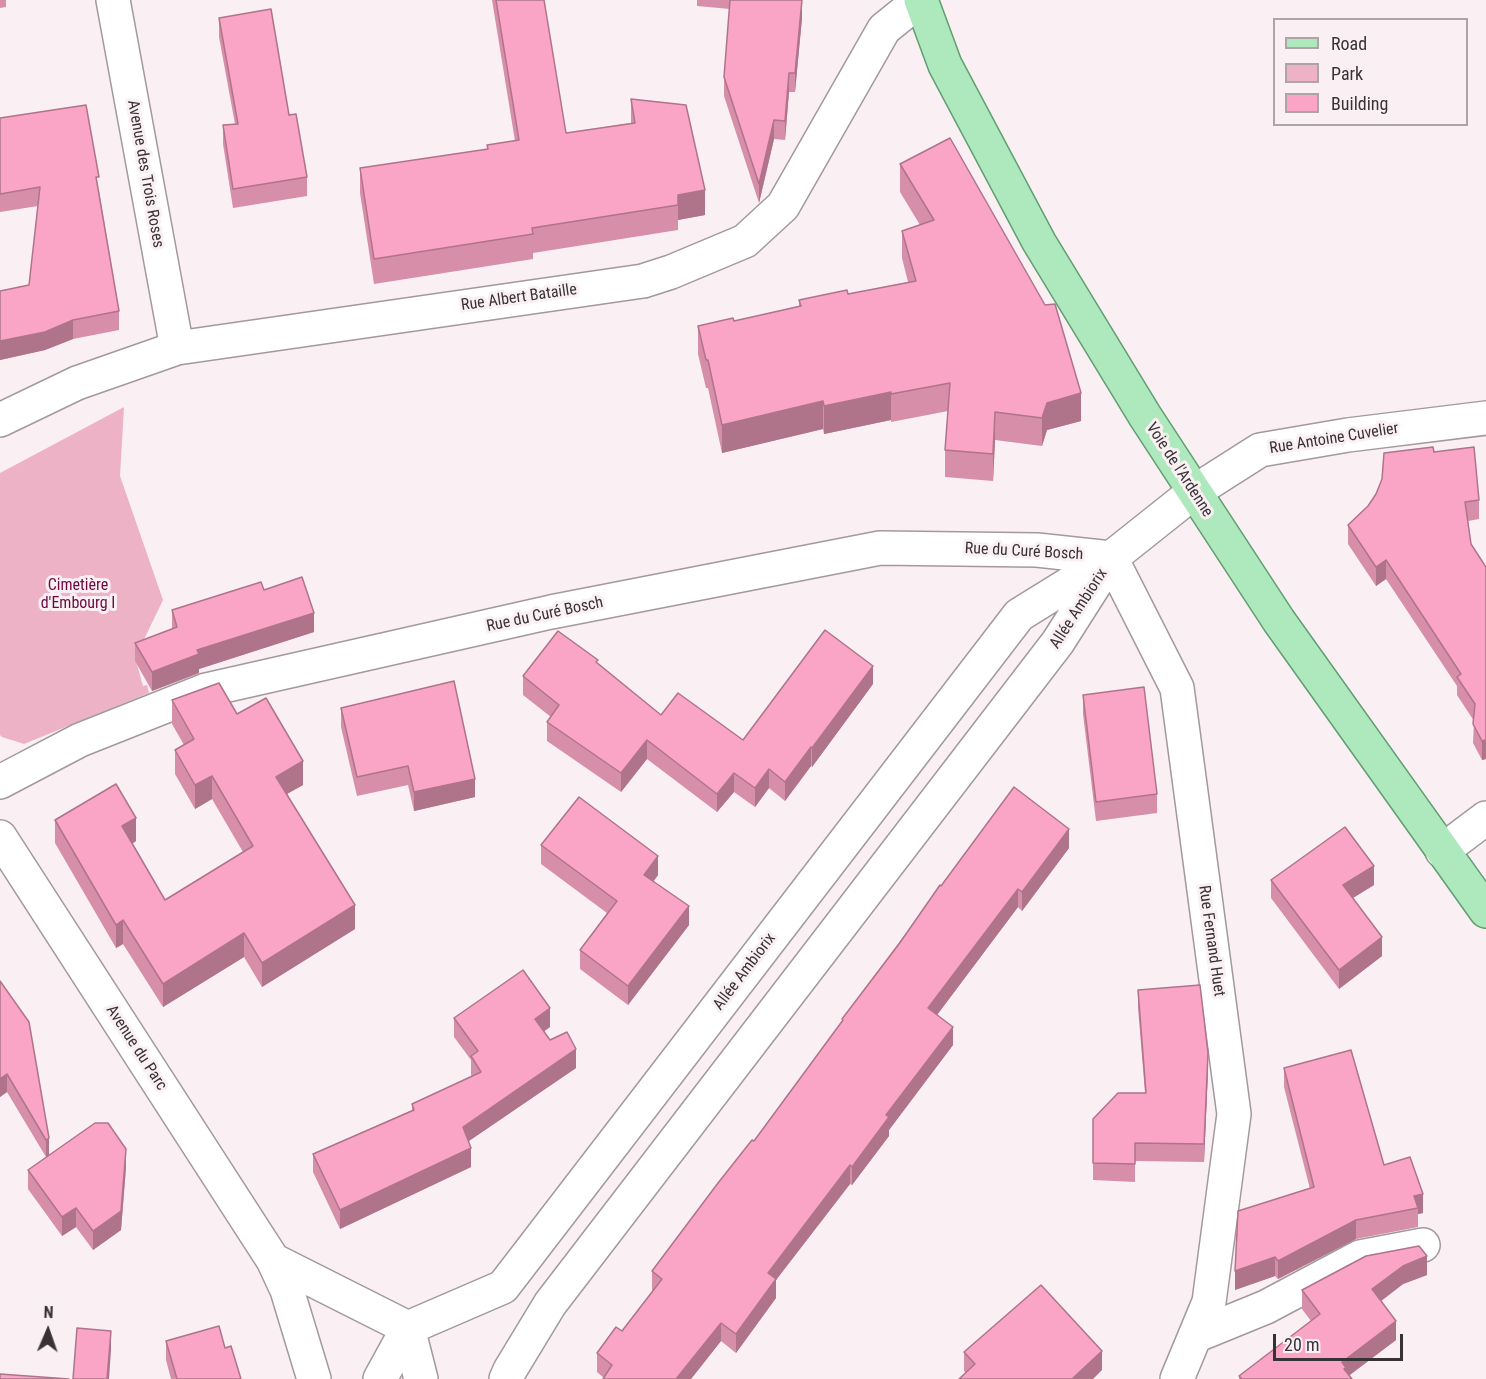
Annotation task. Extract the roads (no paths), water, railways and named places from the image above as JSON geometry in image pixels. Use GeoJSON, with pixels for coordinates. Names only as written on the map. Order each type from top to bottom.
{"type":"FeatureCollection","features":[{"type":"Feature","properties":{"kind":"main road","name":"Voie de l'Ardenne"},"geometry":{"type":"LineString","coordinates":[[921,0],[945,65],[1038,242],[1145,416],[1279,621],[1486,911]]}},
{"type":"Feature","properties":{"kind":"street","name":"Avenue des Trois Roses"},"geometry":{"type":"LineString","coordinates":[[113,0],[177,348]]}},
{"type":"Feature","properties":{"kind":"street","name":"Rue Albert Bataille"},"geometry":{"type":"LineString","coordinates":[[0,420],[77,383],[177,348],[643,280],[670,272],[745,241],[783,206],[884,29],[921,0]]}},
{"type":"Feature","properties":{"kind":"street","name":"Rue Antoine Cuvelier"},"geometry":{"type":"LineString","coordinates":[[1194,492],[1260,450],[1348,435],[1486,418]]}},
{"type":"Feature","properties":{"kind":"street","name":"Allée Ambiorix"},"geometry":{"type":"LineString","coordinates":[[408,1328],[503,1287],[1018,615],[1112,558],[1194,492]]}},
{"type":"Feature","properties":{"kind":"street","name":"Rue du Curé Bosch"},"geometry":{"type":"LineString","coordinates":[[0,782],[80,740],[206,690],[551,612],[880,548],[1036,550],[1112,558]]}},
{"type":"Feature","properties":{"kind":"street","name":"Allée Ambiorix"},"geometry":{"type":"LineString","coordinates":[[506,1379],[550,1304],[1058,642],[1112,558]]}},
{"type":"Feature","properties":{"kind":"street","name":"Rue Fernand Huet"},"geometry":{"type":"LineString","coordinates":[[1112,558],[1177,688],[1234,1114],[1209,1302],[1177,1379]]}},
{"type":"Feature","properties":{"kind":"street"},"geometry":{"type":"LineString","coordinates":[[1442,851],[1486,818]]}},
{"type":"Feature","properties":{"kind":"street","name":"Avenue du Parc"},"geometry":{"type":"LineString","coordinates":[[0,837],[273,1260],[287,1290],[314,1379]]}},
{"type":"Feature","properties":{"kind":"street"},"geometry":{"type":"LineString","coordinates":[[1195,1336],[1266,1306],[1360,1257],[1423,1245]]}},
{"type":"Feature","properties":{"kind":"street"},"geometry":{"type":"LineString","coordinates":[[273,1260],[408,1328],[421,1379]]}},
{"type":"Feature","properties":{"kind":"street"},"geometry":{"type":"LineString","coordinates":[[380,1379],[408,1328]]}},
{"type":"Feature","properties":{"kind":"park label","name":"Cimetière d'Embourg I"},"geometry":{"type":"Point","coordinates":[78,595]}}]}
